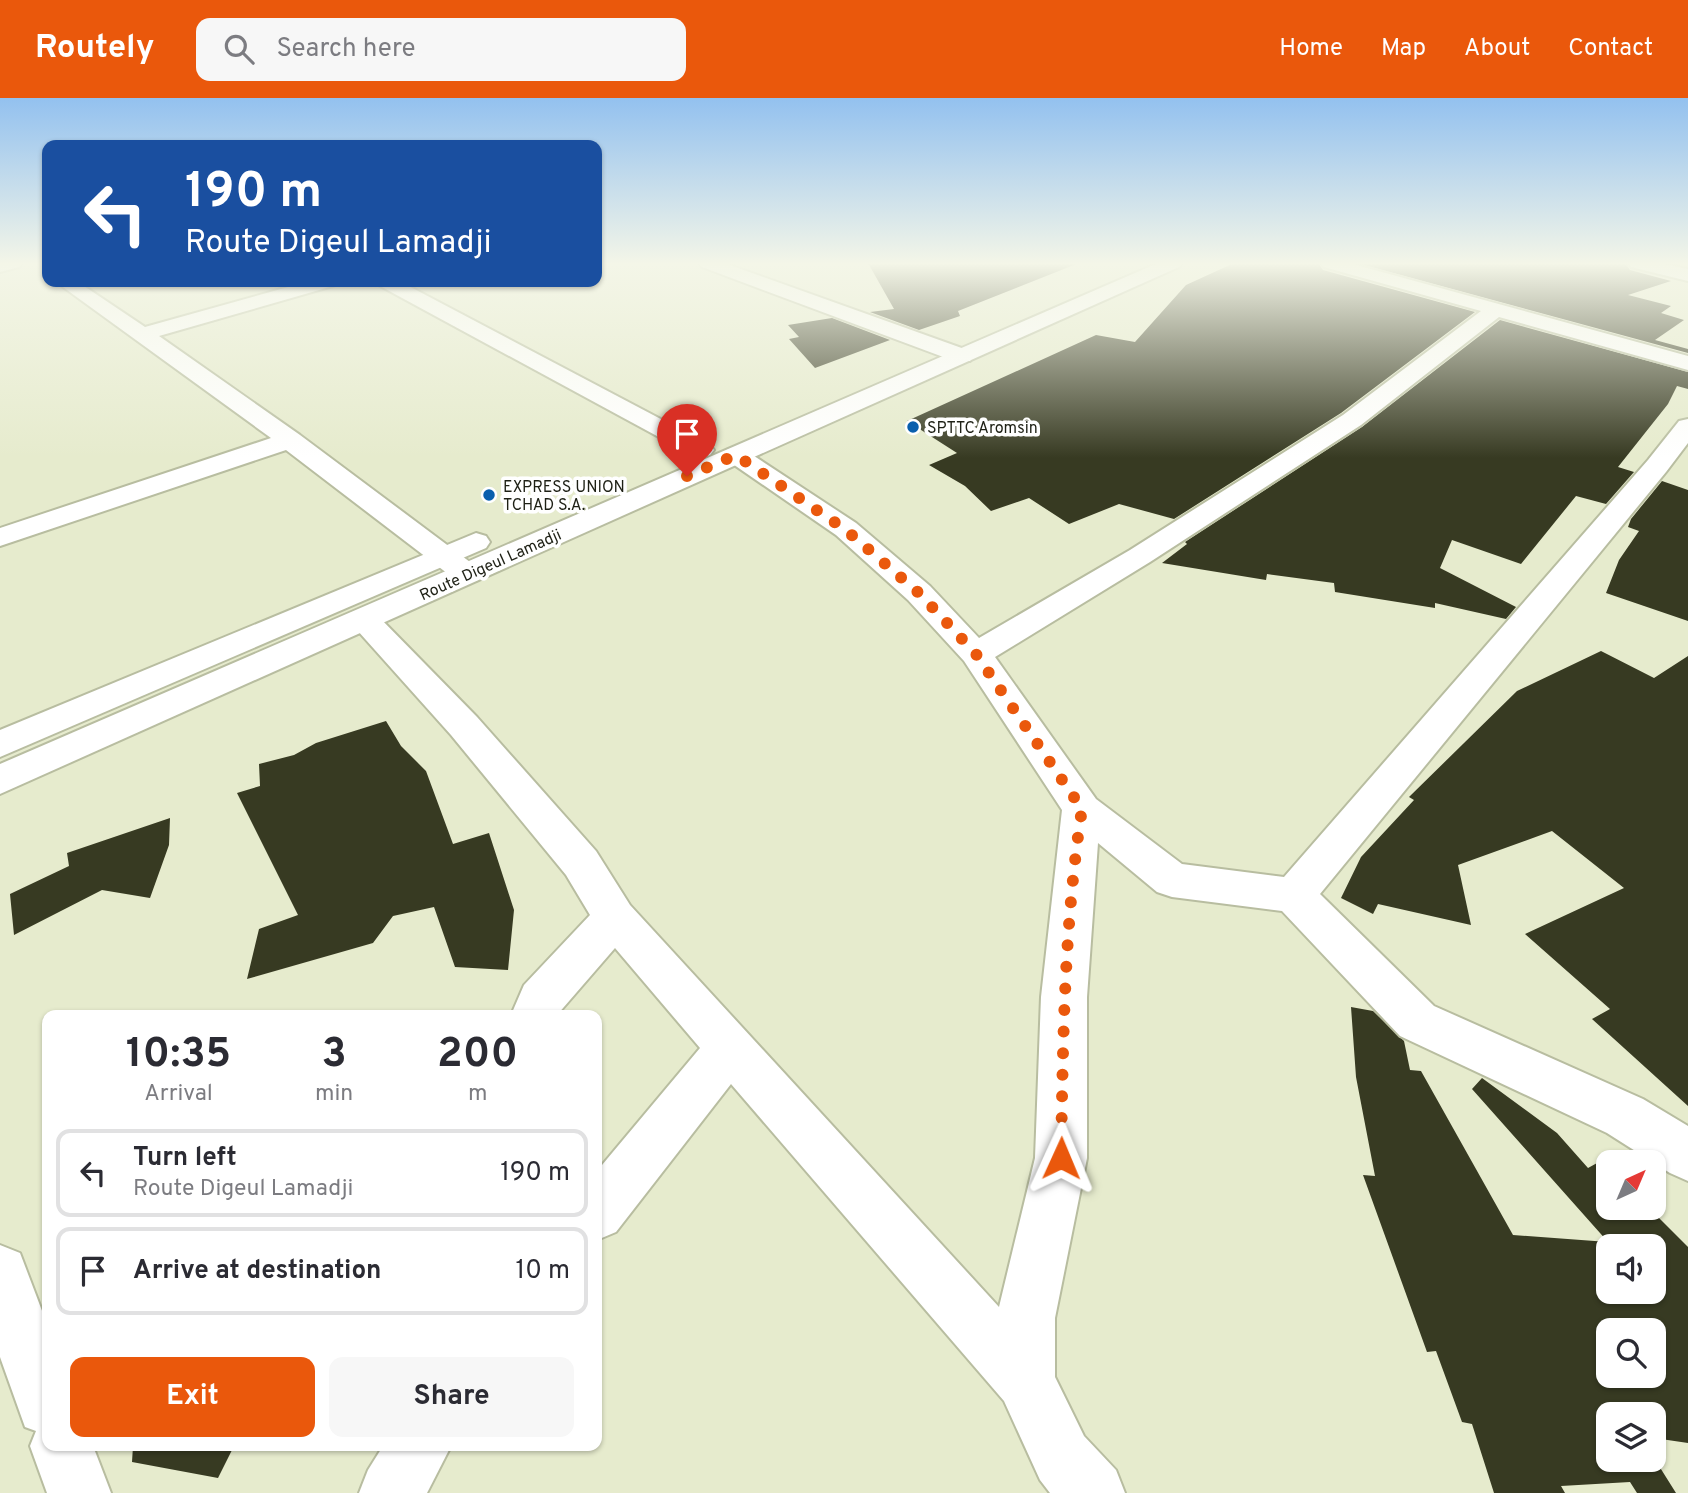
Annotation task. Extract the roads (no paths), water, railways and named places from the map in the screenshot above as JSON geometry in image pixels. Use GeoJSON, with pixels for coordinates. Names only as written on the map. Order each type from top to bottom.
{"type":"FeatureCollection","features":[{"type":"Feature","properties":{"kind":"street"},"geometry":{"type":"LineString","coordinates":[[134,328],[291,440],[467,573]]}},
{"type":"Feature","properties":{"kind":"street"},"geometry":{"type":"LineString","coordinates":[[143,334],[164,328]]}},
{"type":"Feature","properties":{"kind":"street"},"geometry":{"type":"LineString","coordinates":[[473,328],[702,450]]}},
{"type":"Feature","properties":{"kind":"street"},"geometry":{"type":"LineString","coordinates":[[886,328],[951,352]]}},
{"type":"Feature","properties":{"kind":"street"},"geometry":{"type":"LineString","coordinates":[[0,744],[443,555],[951,352],[1003,328]]}},
{"type":"Feature","properties":{"kind":"street","name":"Route Digeul Lamadji"},"geometry":{"type":"LineString","coordinates":[[0,780],[251,668],[365,621],[467,573],[736,455],[951,352],[1011,328]]}},
{"type":"Feature","properties":{"kind":"street"},"geometry":{"type":"LineString","coordinates":[[976,654],[1140,556],[1352,420],[1472,328]]}},
{"type":"Feature","properties":{"kind":"street"},"geometry":{"type":"LineString","coordinates":[[1567,328],[1688,363]]}},
{"type":"Feature","properties":{"kind":"street"},"geometry":{"type":"LineString","coordinates":[[1294,895],[1667,469],[1688,426]]}},
{"type":"Feature","properties":{"kind":"street"},"geometry":{"type":"LineString","coordinates":[[0,537],[291,440]]}},
{"type":"Feature","properties":{"kind":"street"},"geometry":{"type":"LineString","coordinates":[[736,455],[846,530],[919,593],[976,654],[1082,809],[1172,880],[1294,895],[1417,1021],[1625,1116],[1688,1155]]}},
{"type":"Feature","properties":{"kind":"street"},"geometry":{"type":"LineString","coordinates":[[365,621],[464,726],[581,863],[615,918],[1025,1380],[1062,1458],[1093,1493]]}},
{"type":"Feature","properties":{"kind":"street"},"geometry":{"type":"LineString","coordinates":[[1025,1380],[1026,1318],[1061,1158],[1064,997],[1082,809]]}},
{"type":"Feature","properties":{"kind":"street"},"geometry":{"type":"LineString","coordinates":[[536,1010],[540,1000],[615,918]]}},
{"type":"Feature","properties":{"kind":"street"},"geometry":{"type":"LineString","coordinates":[[602,1207],[731,1047]]}},
{"type":"Feature","properties":{"kind":"street"},"geometry":{"type":"LineString","coordinates":[[0,1273],[42,1391]]}},
{"type":"Feature","properties":{"kind":"street"},"geometry":{"type":"LineString","coordinates":[[64,1451],[79,1493]]}},
{"type":"Feature","properties":{"kind":"street"},"geometry":{"type":"LineString","coordinates":[[391,1493],[416,1451]]}},
{"type":"Feature","properties":{"kind":"place","name":"SPTTC Aromsin"},"geometry":{"type":"Point","coordinates":[913,427]}},
{"type":"Feature","properties":{"kind":"place","name":"EXPRESS UNION TCHAD S.A."},"geometry":{"type":"Point","coordinates":[489,495]}}]}
